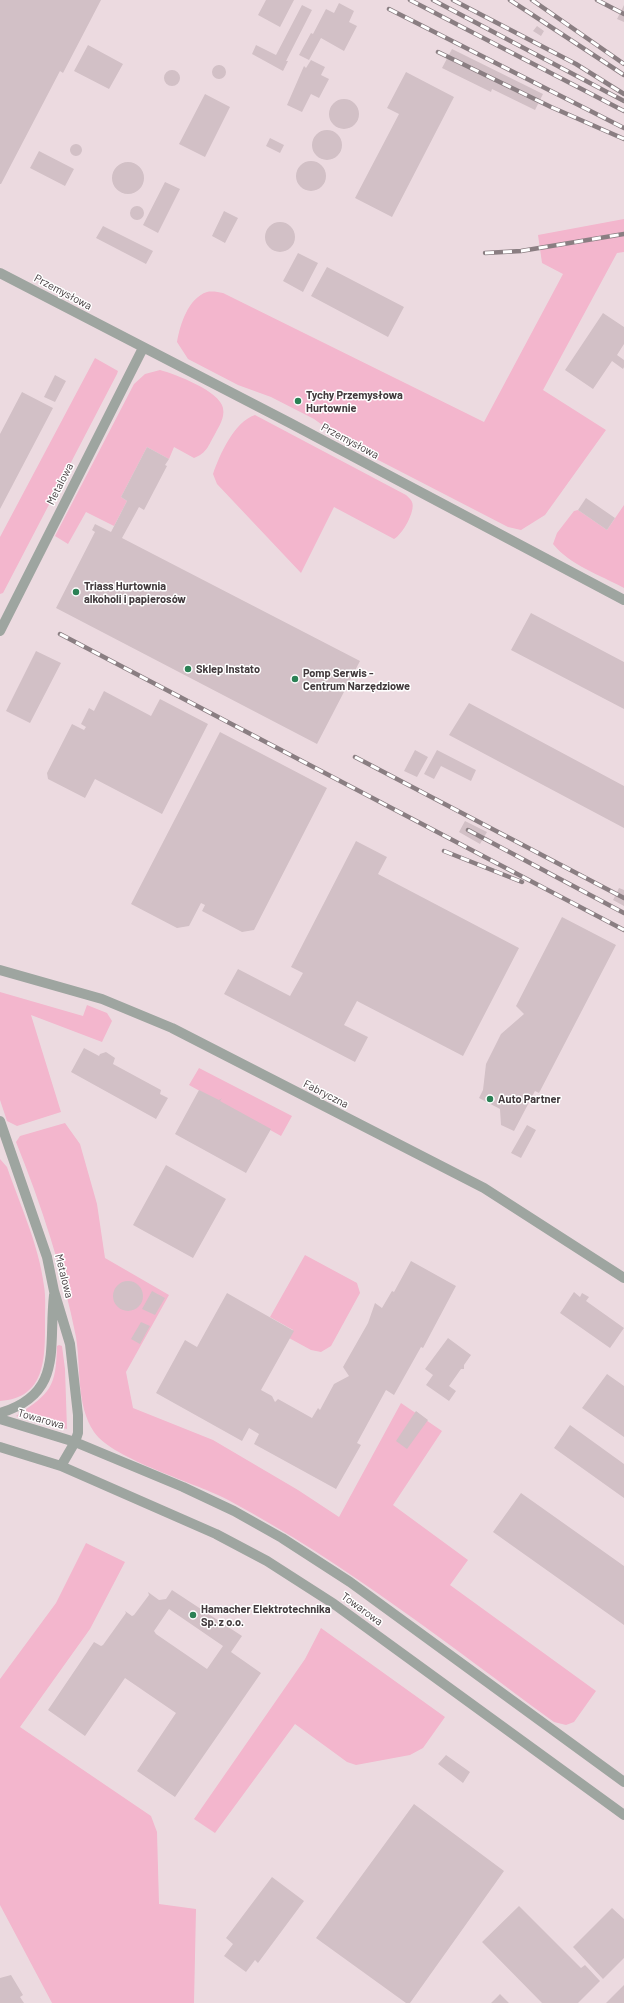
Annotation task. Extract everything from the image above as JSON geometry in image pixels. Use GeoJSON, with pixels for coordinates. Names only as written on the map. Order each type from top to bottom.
{"type":"FeatureCollection","features":[{"type":"Feature","properties":{"kind":"street","name":"Przemysłowa"},"geometry":{"type":"LineString","coordinates":[[0,273],[624,600]]}},
{"type":"Feature","properties":{"kind":"street","name":"Metalowa"},"geometry":{"type":"LineString","coordinates":[[0,631],[143,348]]}},
{"type":"Feature","properties":{"kind":"street","name":"Fabryczna"},"geometry":{"type":"LineString","coordinates":[[0,970],[102,999],[172,1028],[484,1188],[624,1278]]}},
{"type":"Feature","properties":{"kind":"street","name":"Metalowa"},"geometry":{"type":"LineString","coordinates":[[0,1121],[47,1257],[54,1291],[70,1344],[79,1424],[76,1442]]}},
{"type":"Feature","properties":{"kind":"street"},"geometry":{"type":"LineString","coordinates":[[0,1413],[24,1403],[38,1391],[45,1382],[50,1368],[54,1291]]}},
{"type":"Feature","properties":{"kind":"street","name":"Towarowa"},"geometry":{"type":"LineString","coordinates":[[0,1420],[76,1442],[183,1487],[234,1511],[282,1538],[350,1582],[624,1782]]}},
{"type":"Feature","properties":{"kind":"street","name":"Towarowa"},"geometry":{"type":"LineString","coordinates":[[61,1466],[76,1442]]}},
{"type":"Feature","properties":{"kind":"street","name":"Towarowa"},"geometry":{"type":"LineString","coordinates":[[0,1447],[61,1466],[216,1534],[267,1561],[334,1604],[624,1815]]}},
{"type":"Feature","properties":{"kind":"shaded area"},"geometry":{"type":"Polygon","coordinates":[[[624,219],[624,252],[617,253],[543,390],[606,430],[545,515],[521,530],[508,527],[353,447],[314,419],[271,397],[238,385],[188,359],[177,342],[180,328],[186,313],[195,300],[200,295],[207,292],[223,293],[484,422],[563,274],[542,263],[538,235],[624,219]]]}},
{"type":"Feature","properties":{"kind":"shaded area"},"geometry":{"type":"Polygon","coordinates":[[[95,358],[118,371],[117,374],[3,593],[0,594],[0,537],[95,358]]]}},
{"type":"Feature","properties":{"kind":"shaded area"},"geometry":{"type":"Polygon","coordinates":[[[160,370],[196,384],[214,395],[220,402],[223,408],[222,419],[207,449],[202,454],[194,458],[174,447],[169,459],[147,447],[121,497],[127,501],[114,526],[86,512],[68,544],[55,536],[134,384],[145,374],[160,370]]]}},
{"type":"Feature","properties":{"kind":"shaded area"},"geometry":{"type":"Polygon","coordinates":[[[255,415],[406,495],[412,501],[413,506],[408,522],[401,533],[394,539],[334,507],[301,573],[217,484],[213,474],[224,448],[234,431],[247,419],[255,415]]]}},
{"type":"Feature","properties":{"kind":"shaded area"},"geometry":{"type":"Polygon","coordinates":[[[624,505],[624,588],[577,564],[553,544],[557,533],[574,511],[578,510],[607,530],[624,505]]]}},
{"type":"Feature","properties":{"kind":"shaded area"},"geometry":{"type":"Polygon","coordinates":[[[0,992],[83,1016],[87,1005],[107,1013],[112,1021],[102,1042],[31,1015],[61,1112],[17,1126],[7,1121],[0,1100],[0,992]]]}},
{"type":"Feature","properties":{"kind":"shaded area"},"geometry":{"type":"Polygon","coordinates":[[[199,1068],[292,1116],[281,1136],[189,1085],[199,1068]]]}},
{"type":"Feature","properties":{"kind":"shaded area"},"geometry":{"type":"Polygon","coordinates":[[[65,1123],[80,1144],[97,1204],[105,1258],[169,1295],[126,1372],[133,1408],[213,1440],[298,1490],[339,1517],[401,1403],[442,1431],[393,1505],[468,1560],[450,1585],[596,1691],[574,1722],[566,1725],[554,1722],[396,1606],[314,1551],[272,1525],[216,1494],[157,1470],[119,1452],[104,1442],[94,1432],[84,1410],[80,1386],[76,1337],[65,1287],[43,1214],[16,1142],[20,1136],[65,1123]]]}},
{"type":"Feature","properties":{"kind":"shaded area"},"geometry":{"type":"Polygon","coordinates":[[[0,1159],[7,1167],[34,1240],[42,1271],[45,1304],[44,1349],[40,1374],[34,1384],[26,1392],[15,1398],[0,1401],[0,1159]]]}},
{"type":"Feature","properties":{"kind":"shaded area"},"geometry":{"type":"Polygon","coordinates":[[[305,1255],[357,1283],[360,1293],[331,1346],[321,1352],[311,1350],[289,1338],[293,1330],[270,1317],[305,1255]]]}},
{"type":"Feature","properties":{"kind":"shaded area"},"geometry":{"type":"Polygon","coordinates":[[[57,1346],[62,1346],[65,1369],[67,1429],[16,1416],[37,1401],[49,1388],[53,1380],[57,1346]]]}},
{"type":"Feature","properties":{"kind":"shaded area"},"geometry":{"type":"Polygon","coordinates":[[[86,1543],[125,1562],[90,1629],[20,1727],[151,1816],[157,1832],[159,1904],[196,1909],[194,2003],[52,2003],[0,1905],[0,1679],[56,1603],[86,1543]]]}},
{"type":"Feature","properties":{"kind":"shaded area"},"geometry":{"type":"Polygon","coordinates":[[[321,1628],[445,1717],[423,1748],[410,1755],[356,1765],[347,1762],[295,1724],[215,1833],[194,1819],[305,1659],[321,1628]]]}},
{"type":"Feature","properties":{"kind":"building"},"geometry":{"type":"Polygon","coordinates":[[[0,0],[101,0],[63,73],[60,71],[1,184],[0,184],[0,0]]]}},
{"type":"Feature","properties":{"kind":"building"},"geometry":{"type":"Polygon","coordinates":[[[266,0],[294,0],[280,27],[258,15],[266,0]]]}},
{"type":"Feature","properties":{"kind":"building"},"geometry":{"type":"Polygon","coordinates":[[[339,3],[354,11],[349,22],[357,26],[344,51],[321,38],[309,60],[299,55],[311,33],[313,34],[326,9],[334,13],[339,3]]]}},
{"type":"Feature","properties":{"kind":"building"},"geometry":{"type":"Polygon","coordinates":[[[302,5],[312,10],[286,61],[288,61],[283,71],[252,54],[256,45],[276,55],[302,5]]]}},
{"type":"Feature","properties":{"kind":"building"},"geometry":{"type":"Polygon","coordinates":[[[624,5],[624,22],[617,19],[624,5]]]}},
{"type":"Feature","properties":{"kind":"building"},"geometry":{"type":"Polygon","coordinates":[[[537,26],[544,31],[541,36],[533,31],[537,26]]]}},
{"type":"Feature","properties":{"kind":"building"},"geometry":{"type":"Polygon","coordinates":[[[88,45],[123,64],[109,89],[74,71],[88,45]]]}},
{"type":"Feature","properties":{"kind":"building"},"geometry":{"type":"Polygon","coordinates":[[[452,49],[543,94],[535,110],[492,89],[491,92],[442,68],[452,49]]]}},
{"type":"Feature","properties":{"kind":"building"},"geometry":{"type":"Polygon","coordinates":[[[311,60],[325,67],[321,75],[329,79],[319,98],[311,94],[302,112],[287,105],[304,66],[306,68],[311,60]]]}},
{"type":"Feature","properties":{"kind":"building"},"geometry":{"type":"Polygon","coordinates":[[[216,65],[222,65],[226,69],[226,75],[222,79],[216,79],[212,75],[212,69],[216,65]]]}},
{"type":"Feature","properties":{"kind":"building"},"geometry":{"type":"Polygon","coordinates":[[[169,70],[175,70],[180,75],[178,84],[175,86],[169,86],[164,81],[164,75],[169,70]]]}},
{"type":"Feature","properties":{"kind":"building"},"geometry":{"type":"Polygon","coordinates":[[[406,72],[454,97],[392,217],[355,198],[399,114],[387,108],[406,72]]]}},
{"type":"Feature","properties":{"kind":"building"},"geometry":{"type":"Polygon","coordinates":[[[205,94],[230,107],[205,157],[179,144],[205,94]]]}},
{"type":"Feature","properties":{"kind":"building"},"geometry":{"type":"Polygon","coordinates":[[[344,99],[355,103],[359,114],[355,125],[344,129],[333,125],[329,114],[333,103],[344,99]]]}},
{"type":"Feature","properties":{"kind":"building"},"geometry":{"type":"Polygon","coordinates":[[[327,130],[338,134],[342,145],[338,156],[327,160],[316,156],[312,145],[316,134],[327,130]]]}},
{"type":"Feature","properties":{"kind":"building"},"geometry":{"type":"Polygon","coordinates":[[[270,138],[284,145],[280,153],[266,146],[270,138]]]}},
{"type":"Feature","properties":{"kind":"building"},"geometry":{"type":"Polygon","coordinates":[[[78,144],[81,145],[81,155],[74,156],[71,155],[70,148],[71,145],[78,144]]]}},
{"type":"Feature","properties":{"kind":"building"},"geometry":{"type":"Polygon","coordinates":[[[39,151],[74,169],[65,186],[30,168],[39,151]]]}},
{"type":"Feature","properties":{"kind":"building"},"geometry":{"type":"Polygon","coordinates":[[[311,161],[322,165],[326,176],[322,187],[311,191],[300,187],[296,176],[300,165],[311,161]]]}},
{"type":"Feature","properties":{"kind":"building"},"geometry":{"type":"Polygon","coordinates":[[[128,162],[134,163],[141,169],[144,178],[143,184],[137,191],[128,194],[122,193],[115,187],[112,178],[113,172],[119,165],[128,162]]]}},
{"type":"Feature","properties":{"kind":"building"},"geometry":{"type":"Polygon","coordinates":[[[165,182],[180,189],[158,233],[143,225],[165,182]]]}},
{"type":"Feature","properties":{"kind":"building"},"geometry":{"type":"Polygon","coordinates":[[[137,206],[142,208],[144,213],[142,218],[137,220],[132,218],[130,213],[132,208],[137,206]]]}},
{"type":"Feature","properties":{"kind":"building"},"geometry":{"type":"Polygon","coordinates":[[[224,211],[238,218],[225,243],[212,236],[224,211]]]}},
{"type":"Feature","properties":{"kind":"building"},"geometry":{"type":"Polygon","coordinates":[[[280,222],[291,226],[295,237],[291,248],[280,252],[269,248],[265,237],[269,226],[280,222]]]}},
{"type":"Feature","properties":{"kind":"building"},"geometry":{"type":"Polygon","coordinates":[[[103,226],[153,251],[146,264],[96,238],[103,226]]]}},
{"type":"Feature","properties":{"kind":"building"},"geometry":{"type":"Polygon","coordinates":[[[298,253],[318,263],[303,292],[283,281],[298,253]]]}},
{"type":"Feature","properties":{"kind":"building"},"geometry":{"type":"Polygon","coordinates":[[[327,267],[404,307],[388,337],[311,296],[327,267]]]}},
{"type":"Feature","properties":{"kind":"building"},"geometry":{"type":"Polygon","coordinates":[[[603,313],[624,327],[624,344],[617,355],[624,360],[624,367],[623,369],[612,361],[593,389],[565,370],[603,313]]]}},
{"type":"Feature","properties":{"kind":"building"},"geometry":{"type":"Polygon","coordinates":[[[55,375],[66,381],[55,402],[44,397],[55,375]]]}},
{"type":"Feature","properties":{"kind":"building"},"geometry":{"type":"Polygon","coordinates":[[[22,392],[53,408],[0,509],[0,434],[22,392]]]}},
{"type":"Feature","properties":{"kind":"building"},"geometry":{"type":"Polygon","coordinates":[[[147,447],[169,459],[165,465],[167,466],[144,510],[139,507],[122,538],[360,661],[317,744],[56,608],[95,532],[92,530],[95,524],[111,532],[127,501],[121,497],[147,447]]]}},
{"type":"Feature","properties":{"kind":"building"},"geometry":{"type":"Polygon","coordinates":[[[586,498],[615,518],[607,530],[578,510],[586,498]]]}},
{"type":"Feature","properties":{"kind":"building"},"geometry":{"type":"Polygon","coordinates":[[[531,613],[624,662],[624,709],[511,650],[531,613]]]}},
{"type":"Feature","properties":{"kind":"building"},"geometry":{"type":"Polygon","coordinates":[[[36,651],[61,663],[30,723],[6,711],[36,651]]]}},
{"type":"Feature","properties":{"kind":"building"},"geometry":{"type":"Polygon","coordinates":[[[104,691],[151,716],[160,699],[208,724],[162,814],[95,779],[85,798],[48,779],[47,773],[72,724],[84,730],[86,727],[81,724],[89,708],[94,711],[104,691]]]}},
{"type":"Feature","properties":{"kind":"building"},"geometry":{"type":"Polygon","coordinates":[[[469,703],[624,786],[624,828],[449,735],[469,703]]]}},
{"type":"Feature","properties":{"kind":"building"},"geometry":{"type":"Polygon","coordinates":[[[220,732],[327,788],[254,930],[242,932],[202,911],[205,905],[201,903],[189,926],[177,928],[131,904],[220,732]]]}},
{"type":"Feature","properties":{"kind":"building"},"geometry":{"type":"Polygon","coordinates":[[[415,750],[428,757],[417,777],[404,771],[415,750]]]}},
{"type":"Feature","properties":{"kind":"building"},"geometry":{"type":"Polygon","coordinates":[[[437,750],[476,770],[471,781],[441,766],[434,779],[424,774],[437,750]]]}},
{"type":"Feature","properties":{"kind":"building"},"geometry":{"type":"Polygon","coordinates":[[[465,821],[487,832],[480,844],[459,832],[465,821]]]}},
{"type":"Feature","properties":{"kind":"building"},"geometry":{"type":"Polygon","coordinates":[[[356,841],[387,857],[378,874],[519,948],[463,1056],[357,1001],[344,1025],[368,1037],[355,1062],[224,994],[238,969],[290,996],[303,973],[291,967],[356,841]]]}},
{"type":"Feature","properties":{"kind":"building"},"geometry":{"type":"Polygon","coordinates":[[[619,888],[624,890],[624,906],[613,900],[619,888]]]}},
{"type":"Feature","properties":{"kind":"building"},"geometry":{"type":"Polygon","coordinates":[[[562,917],[616,945],[539,1093],[535,1091],[514,1131],[501,1125],[500,1109],[479,1098],[483,1090],[486,1064],[501,1034],[524,1014],[516,1006],[562,917]]]}},
{"type":"Feature","properties":{"kind":"building"},"geometry":{"type":"Polygon","coordinates":[[[84,1048],[99,1056],[100,1054],[106,1052],[115,1058],[113,1064],[161,1090],[160,1094],[168,1098],[156,1119],[71,1072],[84,1048]]]}},
{"type":"Feature","properties":{"kind":"building"},"geometry":{"type":"Polygon","coordinates":[[[199,1090],[219,1100],[222,1098],[220,1101],[271,1129],[246,1173],[175,1134],[199,1090]]]}},
{"type":"Feature","properties":{"kind":"building"},"geometry":{"type":"Polygon","coordinates":[[[527,1125],[536,1130],[521,1158],[511,1153],[527,1125]]]}},
{"type":"Feature","properties":{"kind":"building"},"geometry":{"type":"Polygon","coordinates":[[[166,1165],[226,1199],[193,1258],[133,1225],[166,1165]]]}},
{"type":"Feature","properties":{"kind":"building"},"geometry":{"type":"Polygon","coordinates":[[[411,1261],[456,1286],[423,1348],[421,1347],[394,1395],[386,1390],[357,1443],[361,1445],[336,1489],[254,1444],[259,1434],[249,1428],[242,1441],[156,1393],[185,1340],[197,1347],[227,1293],[294,1331],[261,1390],[272,1396],[275,1402],[278,1399],[312,1418],[318,1408],[320,1410],[334,1384],[349,1376],[343,1367],[368,1323],[375,1303],[382,1308],[392,1291],[394,1292],[411,1261]]]}},
{"type":"Feature","properties":{"kind":"building"},"geometry":{"type":"Polygon","coordinates":[[[128,1281],[139,1285],[143,1296],[139,1307],[128,1311],[117,1307],[113,1296],[117,1285],[128,1281]]]}},
{"type":"Feature","properties":{"kind":"building"},"geometry":{"type":"Polygon","coordinates":[[[152,1291],[165,1298],[155,1315],[142,1309],[152,1291]]]}},
{"type":"Feature","properties":{"kind":"building"},"geometry":{"type":"Polygon","coordinates":[[[574,1292],[580,1297],[582,1293],[589,1297],[586,1301],[624,1328],[610,1348],[560,1313],[574,1292]]]}},
{"type":"Feature","properties":{"kind":"building"},"geometry":{"type":"Polygon","coordinates":[[[141,1322],[150,1326],[140,1344],[131,1339],[141,1322]]]}},
{"type":"Feature","properties":{"kind":"building"},"geometry":{"type":"Polygon","coordinates":[[[448,1338],[471,1355],[464,1365],[464,1369],[461,1369],[449,1386],[456,1391],[449,1401],[426,1385],[433,1375],[425,1369],[448,1338]]]}},
{"type":"Feature","properties":{"kind":"building"},"geometry":{"type":"Polygon","coordinates":[[[607,1374],[624,1386],[624,1437],[582,1408],[607,1374]]]}},
{"type":"Feature","properties":{"kind":"building"},"geometry":{"type":"Polygon","coordinates":[[[416,1411],[428,1420],[407,1449],[396,1441],[416,1411]]]}},
{"type":"Feature","properties":{"kind":"building"},"geometry":{"type":"Polygon","coordinates":[[[570,1425],[624,1464],[624,1498],[554,1448],[570,1425]]]}},
{"type":"Feature","properties":{"kind":"building"},"geometry":{"type":"Polygon","coordinates":[[[521,1493],[624,1566],[624,1625],[493,1532],[521,1493]]]}},
{"type":"Feature","properties":{"kind":"building"},"geometry":{"type":"Polygon","coordinates":[[[172,1590],[242,1636],[231,1652],[261,1673],[175,1797],[137,1771],[176,1713],[125,1678],[85,1736],[48,1710],[94,1642],[101,1646],[103,1645],[126,1613],[125,1611],[132,1616],[134,1615],[149,1595],[148,1592],[159,1600],[166,1599],[172,1590]],[[169,1609],[154,1631],[156,1634],[207,1669],[223,1646],[169,1609]]]}},
{"type":"Feature","properties":{"kind":"building"},"geometry":{"type":"Polygon","coordinates":[[[446,1755],[470,1772],[463,1783],[438,1764],[446,1755]]]}},
{"type":"Feature","properties":{"kind":"building"},"geometry":{"type":"Polygon","coordinates":[[[414,1804],[504,1871],[410,2003],[406,2003],[316,1938],[414,1804]]]}},
{"type":"Feature","properties":{"kind":"building"},"geometry":{"type":"Polygon","coordinates":[[[272,1877],[304,1901],[258,1963],[255,1960],[246,1972],[224,1956],[233,1944],[226,1938],[272,1877]]]}},
{"type":"Feature","properties":{"kind":"building"},"geometry":{"type":"Polygon","coordinates":[[[519,1906],[581,1968],[585,1965],[600,1981],[578,2003],[542,2003],[482,1942],[519,1906]]]}},
{"type":"Feature","properties":{"kind":"building"},"geometry":{"type":"Polygon","coordinates":[[[612,1908],[624,1919],[624,1958],[603,1979],[573,1947],[612,1908]]]}},
{"type":"Feature","properties":{"kind":"building"},"geometry":{"type":"Polygon","coordinates":[[[11,1975],[23,1995],[20,1997],[24,2003],[0,2003],[0,1978],[11,1975]]]}},
{"type":"Feature","properties":{"kind":"building"},"geometry":{"type":"Polygon","coordinates":[[[624,1985],[624,2003],[606,2003],[624,1985]]]}},
{"type":"Feature","properties":{"kind":"building"},"geometry":{"type":"Polygon","coordinates":[[[500,1994],[509,2003],[491,2003],[500,1994]]]}},
{"type":"Feature","properties":{"kind":"railway"},"geometry":{"type":"LineString","coordinates":[[410,0],[624,111]]}},
{"type":"Feature","properties":{"kind":"railway"},"geometry":{"type":"LineString","coordinates":[[433,0],[624,101]]}},
{"type":"Feature","properties":{"kind":"railway"},"geometry":{"type":"LineString","coordinates":[[453,0],[576,64],[624,94]]}},
{"type":"Feature","properties":{"kind":"railway"},"geometry":{"type":"LineString","coordinates":[[510,0],[624,75]]}},
{"type":"Feature","properties":{"kind":"railway"},"geometry":{"type":"LineString","coordinates":[[532,0],[624,64]]}},
{"type":"Feature","properties":{"kind":"railway"},"geometry":{"type":"LineString","coordinates":[[597,0],[624,14]]}},
{"type":"Feature","properties":{"kind":"railway"},"geometry":{"type":"LineString","coordinates":[[389,9],[624,128]]}},
{"type":"Feature","properties":{"kind":"railway"},"geometry":{"type":"LineString","coordinates":[[438,52],[551,107],[624,139]]}},
{"type":"Feature","properties":{"kind":"railway"},"geometry":{"type":"LineString","coordinates":[[485,253],[521,251],[624,234]]}},
{"type":"Feature","properties":{"kind":"railway"},"geometry":{"type":"LineString","coordinates":[[60,634],[624,930]]}},
{"type":"Feature","properties":{"kind":"railway"},"geometry":{"type":"LineString","coordinates":[[355,757],[624,898]]}},
{"type":"Feature","properties":{"kind":"railway"},"geometry":{"type":"LineString","coordinates":[[468,830],[624,913]]}},
{"type":"Feature","properties":{"kind":"railway"},"geometry":{"type":"LineString","coordinates":[[444,851],[522,882]]}},
{"type":"Feature","properties":{"kind":"place","name":"Tychy Przemysłowa Hurtownie"},"geometry":{"type":"Point","coordinates":[298,401]}},
{"type":"Feature","properties":{"kind":"place","name":"Triass Hurtownia alkoholi i papierosów"},"geometry":{"type":"Point","coordinates":[76,592]}},
{"type":"Feature","properties":{"kind":"place","name":"Sklep Instato"},"geometry":{"type":"Point","coordinates":[188,669]}},
{"type":"Feature","properties":{"kind":"place","name":"Pomp Serwis - Centrum Narzędziowe"},"geometry":{"type":"Point","coordinates":[295,679]}},
{"type":"Feature","properties":{"kind":"place","name":"Auto Partner"},"geometry":{"type":"Point","coordinates":[490,1099]}},
{"type":"Feature","properties":{"kind":"place","name":"Hamacher Elektrotechnika Sp. z o.o."},"geometry":{"type":"Point","coordinates":[193,1615]}}]}
